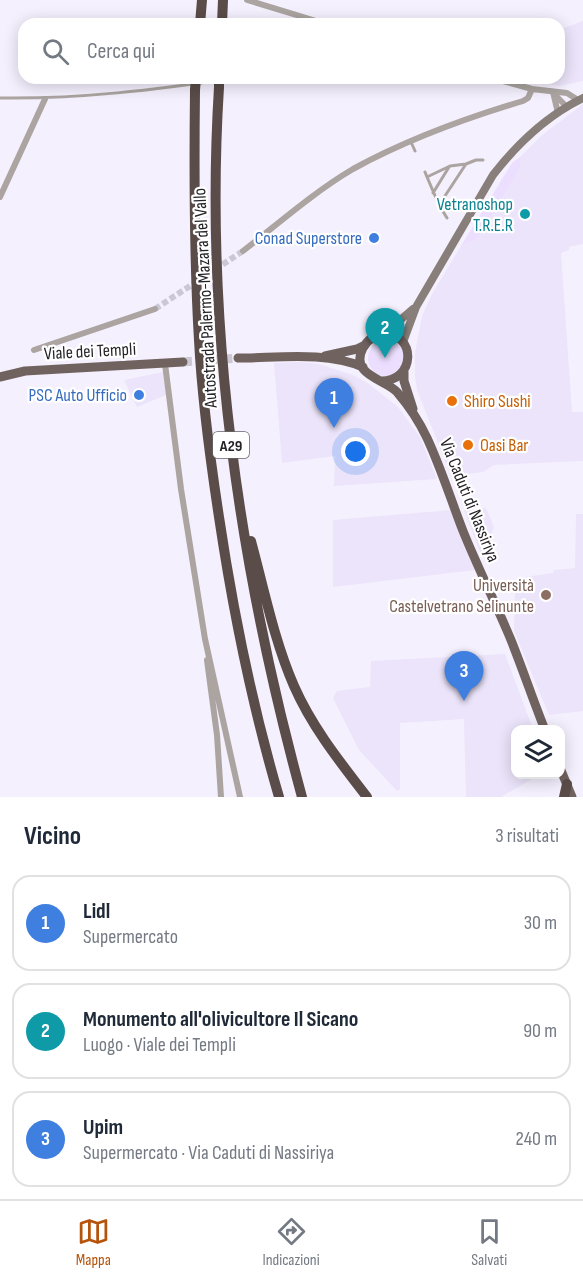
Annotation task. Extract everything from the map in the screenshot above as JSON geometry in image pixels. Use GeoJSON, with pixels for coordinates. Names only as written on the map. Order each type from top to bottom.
{"type":"FeatureCollection","features":[{"type":"Feature","properties":{"kind":"highway"},"geometry":{"type":"LineString","coordinates":[[200,18],[201,0]]}},
{"type":"Feature","properties":{"kind":"highway"},"geometry":{"type":"LineString","coordinates":[[222,18],[223,0]]}},
{"type":"Feature","properties":{"kind":"highway","name":"Autostrada Palermo-Mazara del Vallo"},"geometry":{"type":"LineString","coordinates":[[196,84],[195,250],[199,342],[208,437],[230,591],[254,704],[279,797]]}},
{"type":"Feature","properties":{"kind":"highway","name":"Autostrada Palermo-Mazara del Vallo"},"geometry":{"type":"LineString","coordinates":[[219,84],[216,232],[219,324],[228,424],[243,531],[264,645],[302,797]]}},
{"type":"Feature","properties":{"kind":"highway"},"geometry":{"type":"LineString","coordinates":[[228,424],[234,442],[248,531],[280,648],[294,686],[329,747],[367,797]]}},
{"type":"Feature","properties":{"kind":"highway"},"geometry":{"type":"LineString","coordinates":[[564,797],[567,784]]}},
{"type":"Feature","properties":{"kind":"main road"},"geometry":{"type":"LineString","coordinates":[[416,417],[404,381],[408,357],[403,342],[416,307],[493,175],[519,146],[558,113],[580,99]]}},
{"type":"Feature","properties":{"kind":"main road"},"geometry":{"type":"LineString","coordinates":[[384,334],[416,307]]}},
{"type":"Feature","properties":{"kind":"main road"},"geometry":{"type":"LineString","coordinates":[[320,357],[357,349],[373,337],[384,334],[392,335],[403,342]]}},
{"type":"Feature","properties":{"kind":"main road"},"geometry":{"type":"LineString","coordinates":[[363,367],[361,356],[365,345]]}},
{"type":"Feature","properties":{"kind":"main road"},"geometry":{"type":"LineString","coordinates":[[238,358],[320,357],[348,362],[363,367],[374,379],[396,390],[416,417]]}},
{"type":"Feature","properties":{"kind":"main road","name":"Viale dei Templi"},"geometry":{"type":"LineString","coordinates":[[0,377],[25,371],[183,362]]}},
{"type":"Feature","properties":{"kind":"main road"},"geometry":{"type":"LineString","coordinates":[[381,381],[394,380],[404,372]]}},
{"type":"Feature","properties":{"kind":"main road","name":"Via Caduti di Nassiriya"},"geometry":{"type":"LineString","coordinates":[[416,417],[442,473],[543,725]]}},
{"type":"Feature","properties":{"kind":"main road"},"geometry":{"type":"LineString","coordinates":[[565,779],[572,797]]}},
{"type":"Feature","properties":{"kind":"street"},"geometry":{"type":"LineString","coordinates":[[248,0],[306,18]]}},
{"type":"Feature","properties":{"kind":"street"},"geometry":{"type":"LineString","coordinates":[[514,84],[532,89],[567,93],[580,99]]}},
{"type":"Feature","properties":{"kind":"street"},"geometry":{"type":"LineString","coordinates":[[243,251],[351,170],[411,142],[523,101],[528,98],[532,89]]}},
{"type":"Feature","properties":{"kind":"street"},"geometry":{"type":"LineString","coordinates":[[553,92],[567,107]]}},
{"type":"Feature","properties":{"kind":"street"},"geometry":{"type":"LineString","coordinates":[[553,92],[558,113]]}},
{"type":"Feature","properties":{"kind":"street"},"geometry":{"type":"LineString","coordinates":[[0,197],[45,99]]}},
{"type":"Feature","properties":{"kind":"street"},"geometry":{"type":"LineString","coordinates":[[34,350],[155,309]]}},
{"type":"Feature","properties":{"kind":"street"},"geometry":{"type":"LineString","coordinates":[[165,364],[181,489],[205,639],[240,797]]}},
{"type":"Feature","properties":{"kind":"street"},"geometry":{"type":"LineString","coordinates":[[205,639],[208,682],[217,735],[221,797]]}},
{"type":"Feature","properties":{"kind":"lane"},"geometry":{"type":"LineString","coordinates":[[0,98],[45,99],[102,95],[187,84]]}},
{"type":"Feature","properties":{"kind":"lane"},"geometry":{"type":"LineString","coordinates":[[411,142],[415,151]]}},
{"type":"Feature","properties":{"kind":"lane"},"geometry":{"type":"LineString","coordinates":[[447,218],[426,175],[450,166],[483,160]]}},
{"type":"Feature","properties":{"kind":"lane"},"geometry":{"type":"LineString","coordinates":[[439,205],[466,164]]}},
{"type":"Feature","properties":{"kind":"lane"},"geometry":{"type":"LineString","coordinates":[[433,193],[450,166]]}},
{"type":"Feature","properties":{"kind":"shaded area"},"geometry":{"type":"Polygon","coordinates":[[[583,21],[583,81],[559,86],[547,84],[565,84],[565,28],[583,21]]]}},
{"type":"Feature","properties":{"kind":"shaded area"},"geometry":{"type":"Polygon","coordinates":[[[583,104],[583,244],[569,247],[569,250],[561,253],[572,412],[583,412],[583,461],[494,465],[483,472],[451,476],[417,390],[415,353],[422,316],[432,294],[461,246],[478,238],[520,168],[520,157],[541,136],[583,104]]]}},
{"type":"Feature","properties":{"kind":"shaded area"},"geometry":{"type":"Polygon","coordinates":[[[520,157],[520,168],[478,238],[461,246],[512,163],[520,157]]]}},
{"type":"Feature","properties":{"kind":"shaded area"},"geometry":{"type":"Polygon","coordinates":[[[386,340],[398,346],[404,358],[398,370],[386,376],[374,370],[368,358],[374,346],[386,340]]]}},
{"type":"Feature","properties":{"kind":"shaded area"},"geometry":{"type":"Polygon","coordinates":[[[274,363],[319,364],[353,375],[369,384],[398,407],[420,437],[437,479],[334,486],[335,456],[282,463],[274,363]]]}},
{"type":"Feature","properties":{"kind":"shaded area"},"geometry":{"type":"Polygon","coordinates":[[[163,372],[166,395],[137,407],[124,380],[163,372]]]}},
{"type":"Feature","properties":{"kind":"shaded area"},"geometry":{"type":"Polygon","coordinates":[[[486,508],[494,527],[488,555],[482,557],[464,510],[486,508]]]}},
{"type":"Feature","properties":{"kind":"shaded area"},"geometry":{"type":"Polygon","coordinates":[[[452,510],[475,570],[333,587],[333,520],[452,510]]]}},
{"type":"Feature","properties":{"kind":"shaded area"},"geometry":{"type":"Polygon","coordinates":[[[576,514],[583,514],[583,711],[549,715],[514,631],[515,585],[518,578],[575,568],[576,514]]]}},
{"type":"Feature","properties":{"kind":"shaded area"},"geometry":{"type":"Polygon","coordinates":[[[505,654],[532,725],[511,725],[511,779],[532,779],[501,797],[466,797],[464,719],[400,723],[400,789],[397,791],[359,750],[333,698],[337,691],[370,687],[371,661],[505,654]]]}},
{"type":"Feature","properties":{"kind":"tunnel"},"geometry":{"type":"LineString","coordinates":[[155,309],[243,251]]}},
{"type":"Feature","properties":{"kind":"tunnel"},"geometry":{"type":"LineString","coordinates":[[183,362],[238,358]]}},
{"type":"Feature","properties":{"kind":"place","name":"Vetranoshop T.R.E.R"},"geometry":{"type":"Point","coordinates":[525,214]}},
{"type":"Feature","properties":{"kind":"place","name":"Conad Superstore"},"geometry":{"type":"Point","coordinates":[374,238]}},
{"type":"Feature","properties":{"kind":"place","name":"Monumento all'olivicultore Il Sicano"},"geometry":{"type":"Point","coordinates":[385,358]}},
{"type":"Feature","properties":{"kind":"place","name":"PSC Auto Ufficio"},"geometry":{"type":"Point","coordinates":[139,395]}},
{"type":"Feature","properties":{"kind":"place","name":"Shiro Sushi"},"geometry":{"type":"Point","coordinates":[452,401]}},
{"type":"Feature","properties":{"kind":"place","name":"Lidl"},"geometry":{"type":"Point","coordinates":[334,428]}},
{"type":"Feature","properties":{"kind":"place","name":"Oasi Bar"},"geometry":{"type":"Point","coordinates":[468,445]}},
{"type":"Feature","properties":{"kind":"place","name":"Università Castelvetrano Selinunte"},"geometry":{"type":"Point","coordinates":[546,595]}},
{"type":"Feature","properties":{"kind":"place","name":"Upim"},"geometry":{"type":"Point","coordinates":[464,701]}}]}
